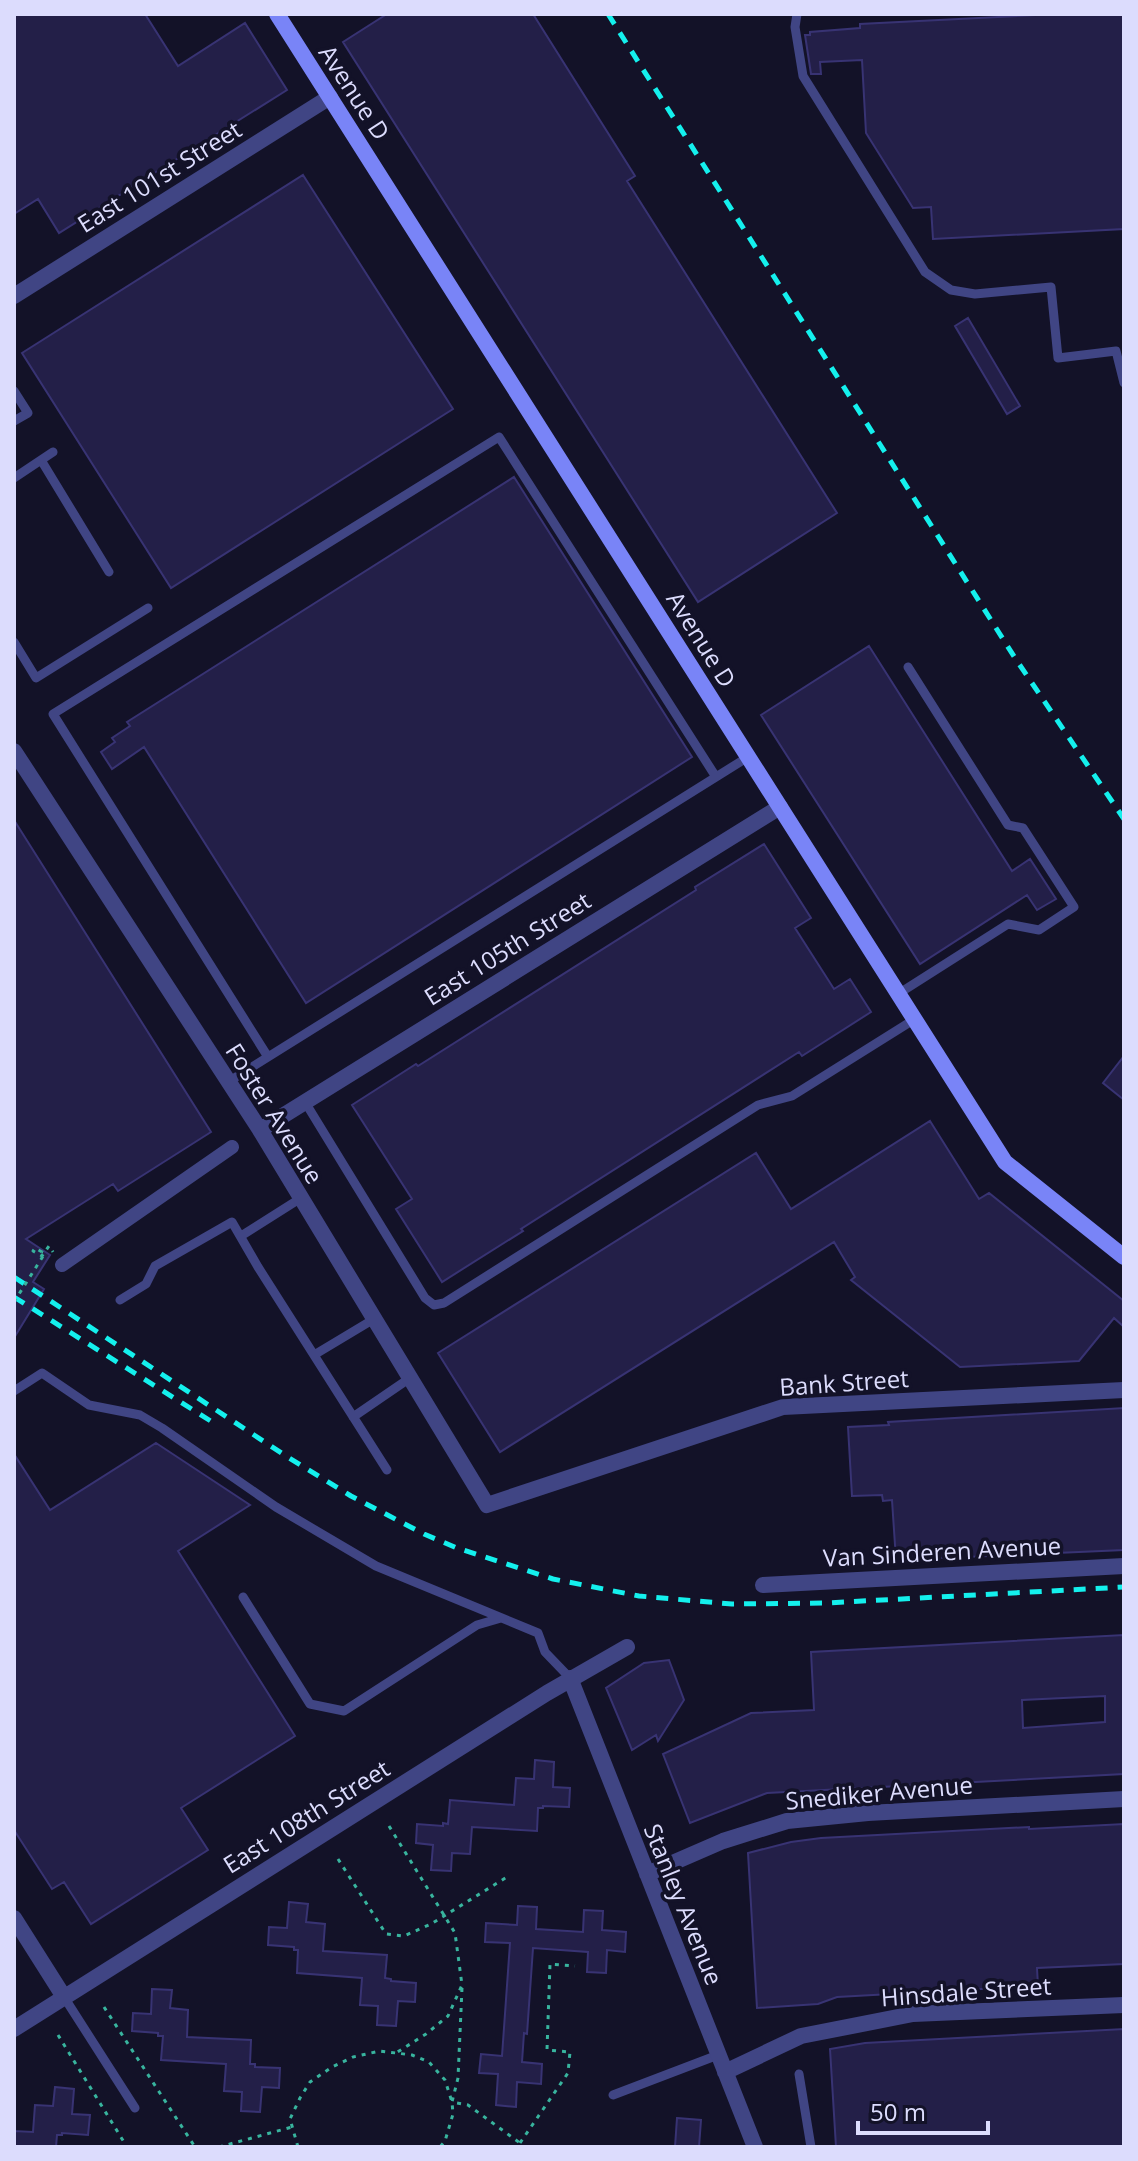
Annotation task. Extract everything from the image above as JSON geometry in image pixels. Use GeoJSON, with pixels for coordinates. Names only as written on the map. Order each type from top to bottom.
{"type":"FeatureCollection","features":[{"type":"Feature","properties":{"kind":"main road","name":"Avenue D"},"geometry":{"type":"LineString","coordinates":[[277,14],[1005,1162],[1124,1257]]}},
{"type":"Feature","properties":{"kind":"street","name":"East 101st Street"},"geometry":{"type":"LineString","coordinates":[[14,296],[330,97]]}},
{"type":"Feature","properties":{"kind":"street","name":"Foster Avenue"},"geometry":{"type":"LineString","coordinates":[[14,751],[260,1130],[487,1505]]}},
{"type":"Feature","properties":{"kind":"street","name":"East 105th Street"},"geometry":{"type":"LineString","coordinates":[[260,1130],[780,807]]}},
{"type":"Feature","properties":{"kind":"street"},"geometry":{"type":"LineString","coordinates":[[62,1265],[232,1147]]}},
{"type":"Feature","properties":{"kind":"street","name":"Bank Street"},"geometry":{"type":"LineString","coordinates":[[487,1505],[783,1407],[1124,1390]]}},
{"type":"Feature","properties":{"kind":"street","name":"Van Sinderen Avenue"},"geometry":{"type":"LineString","coordinates":[[763,1585],[1124,1566]]}},
{"type":"Feature","properties":{"kind":"street","name":"East 108th Street"},"geometry":{"type":"LineString","coordinates":[[14,2029],[570,1678],[627,1647]]}},
{"type":"Feature","properties":{"kind":"street","name":"Stanley Avenue"},"geometry":{"type":"LineString","coordinates":[[570,1678],[755,2147]]}},
{"type":"Feature","properties":{"kind":"street","name":"Snediker Avenue"},"geometry":{"type":"LineString","coordinates":[[647,1874],[723,1841],[787,1821],[883,1812],[1124,1799]]}},
{"type":"Feature","properties":{"kind":"street"},"geometry":{"type":"LineString","coordinates":[[14,1918],[64,1997]]}},
{"type":"Feature","properties":{"kind":"street","name":"Hinsdale Street"},"geometry":{"type":"LineString","coordinates":[[725,2072],[801,2036],[913,2014],[1124,2005]]}},
{"type":"Feature","properties":{"kind":"lane"},"geometry":{"type":"LineString","coordinates":[[797,14],[795,27],[803,76],[925,272],[951,290],[975,294],[1051,287],[1058,358],[1116,351],[1124,383]]}},
{"type":"Feature","properties":{"kind":"lane"},"geometry":{"type":"LineString","coordinates":[[14,391],[28,413],[14,421]]}},
{"type":"Feature","properties":{"kind":"lane"},"geometry":{"type":"LineString","coordinates":[[268,1057],[53,714],[499,437],[716,777]]}},
{"type":"Feature","properties":{"kind":"lane"},"geometry":{"type":"LineString","coordinates":[[14,478],[53,452]]}},
{"type":"Feature","properties":{"kind":"lane"},"geometry":{"type":"LineString","coordinates":[[41,460],[109,572]]}},
{"type":"Feature","properties":{"kind":"lane"},"geometry":{"type":"LineString","coordinates":[[14,642],[36,678],[148,608]]}},
{"type":"Feature","properties":{"kind":"lane"},"geometry":{"type":"LineString","coordinates":[[898,994],[1008,924],[1039,930],[1074,907],[1023,828],[1008,825],[908,667]]}},
{"type":"Feature","properties":{"kind":"lane"},"geometry":{"type":"LineString","coordinates":[[228,1082],[748,757]]}},
{"type":"Feature","properties":{"kind":"lane"},"geometry":{"type":"LineString","coordinates":[[305,1102],[425,1298],[434,1305],[444,1303],[758,1105],[792,1096],[915,1019]]}},
{"type":"Feature","properties":{"kind":"lane"},"geometry":{"type":"LineString","coordinates":[[241,1236],[301,1198]]}},
{"type":"Feature","properties":{"kind":"lane"},"geometry":{"type":"LineString","coordinates":[[120,1300],[146,1284],[155,1266],[232,1222],[387,1470]]}},
{"type":"Feature","properties":{"kind":"lane"},"geometry":{"type":"LineString","coordinates":[[314,1355],[374,1319]]}},
{"type":"Feature","properties":{"kind":"lane"},"geometry":{"type":"LineString","coordinates":[[14,1391],[42,1373],[89,1405],[140,1415],[276,1507],[376,1566],[538,1633],[545,1652],[570,1678]]}},
{"type":"Feature","properties":{"kind":"lane"},"geometry":{"type":"LineString","coordinates":[[353,1417],[410,1378]]}},
{"type":"Feature","properties":{"kind":"lane"},"geometry":{"type":"LineString","coordinates":[[243,1597],[310,1704],[344,1711],[477,1625],[501,1618]]}},
{"type":"Feature","properties":{"kind":"lane"},"geometry":{"type":"LineString","coordinates":[[64,1997],[135,2108]]}},
{"type":"Feature","properties":{"kind":"lane"},"geometry":{"type":"LineString","coordinates":[[613,2095],[718,2055]]}},
{"type":"Feature","properties":{"kind":"lane"},"geometry":{"type":"LineString","coordinates":[[799,2074],[811,2147]]}},
{"type":"Feature","properties":{"kind":"path"},"geometry":{"type":"LineString","coordinates":[[14,1302],[45,1253],[35,1248],[33,1251],[42,1256],[45,1252]]}},
{"type":"Feature","properties":{"kind":"path"},"geometry":{"type":"LineString","coordinates":[[389,1826],[455,1933],[462,1985],[458,2078],[452,2102]]}},
{"type":"Feature","properties":{"kind":"path"},"geometry":{"type":"LineString","coordinates":[[338,1859],[386,1934],[404,1936],[507,1877]]}},
{"type":"Feature","properties":{"kind":"path"},"geometry":{"type":"LineString","coordinates":[[452,2102],[468,2105],[519,2145],[568,2073],[570,2052],[547,2050],[550,1964],[575,1966]]}},
{"type":"Feature","properties":{"kind":"path"},"geometry":{"type":"LineString","coordinates":[[395,2053],[448,2016],[462,1985]]}},
{"type":"Feature","properties":{"kind":"path"},"geometry":{"type":"LineString","coordinates":[[104,2007],[195,2147]]}},
{"type":"Feature","properties":{"kind":"path"},"geometry":{"type":"LineString","coordinates":[[58,2035],[127,2147]]}},
{"type":"Feature","properties":{"kind":"path"},"geometry":{"type":"LineString","coordinates":[[298,2147],[290,2119],[310,2082],[353,2057],[380,2051],[412,2055],[429,2062],[445,2080],[453,2114],[445,2141],[440,2147]]}},
{"type":"Feature","properties":{"kind":"path"},"geometry":{"type":"LineString","coordinates":[[219,2147],[292,2127]]}},
{"type":"Feature","properties":{"kind":"building"},"geometry":{"type":"Polygon","coordinates":[[[14,14],[145,14],[178,66],[245,23],[287,90],[59,233],[38,199],[14,214],[14,14]]]}},
{"type":"Feature","properties":{"kind":"building"},"geometry":{"type":"Polygon","coordinates":[[[387,14],[533,14],[635,176],[627,181],[837,513],[698,602],[343,42],[387,14]]]}},
{"type":"Feature","properties":{"kind":"building"},"geometry":{"type":"Polygon","coordinates":[[[1055,14],[1124,14],[1124,229],[933,239],[931,207],[913,208],[866,133],[862,60],[820,62],[821,74],[811,74],[805,35],[860,28],[860,24],[1055,14]]]}},
{"type":"Feature","properties":{"kind":"building"},"geometry":{"type":"Polygon","coordinates":[[[303,175],[453,409],[171,588],[22,353],[303,175]]]}},
{"type":"Feature","properties":{"kind":"building"},"geometry":{"type":"Polygon","coordinates":[[[968,318],[1020,406],[1007,414],[955,326],[968,318]]]}},
{"type":"Feature","properties":{"kind":"building"},"geometry":{"type":"Polygon","coordinates":[[[514,477],[692,757],[306,1003],[144,747],[112,769],[101,752],[115,742],[112,738],[130,726],[127,722],[514,477]]]}},
{"type":"Feature","properties":{"kind":"building"},"geometry":{"type":"Polygon","coordinates":[[[869,646],[1012,871],[1030,859],[1056,899],[1037,910],[1027,895],[920,964],[761,715],[869,646]]]}},
{"type":"Feature","properties":{"kind":"building"},"geometry":{"type":"Polygon","coordinates":[[[14,820],[211,1132],[118,1191],[113,1184],[26,1239],[50,1255],[33,1282],[44,1289],[14,1338],[14,820]]]}},
{"type":"Feature","properties":{"kind":"building"},"geometry":{"type":"Polygon","coordinates":[[[764,844],[811,918],[795,928],[834,989],[850,979],[871,1012],[802,1056],[799,1052],[442,1282],[396,1209],[412,1199],[352,1105],[696,890],[695,887],[764,844]]]}},
{"type":"Feature","properties":{"kind":"building"},"geometry":{"type":"Polygon","coordinates":[[[1124,1056],[1124,1100],[1103,1083],[1124,1056]]]}},
{"type":"Feature","properties":{"kind":"building"},"geometry":{"type":"Polygon","coordinates":[[[930,1121],[979,1199],[989,1193],[1124,1301],[1124,1327],[1114,1318],[1079,1361],[960,1367],[851,1280],[855,1277],[834,1242],[500,1452],[438,1353],[756,1153],[791,1209],[930,1121]]]}},
{"type":"Feature","properties":{"kind":"building"},"geometry":{"type":"Polygon","coordinates":[[[1124,1408],[1124,1550],[896,1560],[892,1500],[883,1501],[882,1495],[852,1496],[848,1427],[1124,1408]]]}},
{"type":"Feature","properties":{"kind":"building"},"geometry":{"type":"Polygon","coordinates":[[[156,1443],[250,1505],[178,1551],[295,1736],[181,1808],[208,1850],[91,1924],[64,1882],[52,1889],[14,1830],[14,1454],[50,1510],[156,1443]]]}},
{"type":"Feature","properties":{"kind":"building"},"geometry":{"type":"Polygon","coordinates":[[[1124,1635],[1124,1774],[767,1793],[690,1823],[663,1754],[751,1713],[814,1710],[811,1652],[1124,1635]],[[1105,1696],[1022,1700],[1023,1728],[1105,1722],[1105,1696]]]}},
{"type":"Feature","properties":{"kind":"building"},"geometry":{"type":"Polygon","coordinates":[[[669,1660],[684,1700],[658,1741],[656,1735],[632,1750],[606,1688],[644,1663],[669,1660]]]}},
{"type":"Feature","properties":{"kind":"building"},"geometry":{"type":"Polygon","coordinates":[[[535,1760],[554,1762],[553,1787],[570,1788],[569,1807],[538,1808],[537,1831],[472,1827],[470,1854],[452,1853],[451,1871],[431,1870],[433,1845],[416,1843],[417,1824],[448,1824],[450,1800],[514,1805],[516,1778],[534,1779],[535,1760]]]}},
{"type":"Feature","properties":{"kind":"building"},"geometry":{"type":"Polygon","coordinates":[[[1124,1824],[1124,1964],[1037,1968],[1038,1986],[837,1997],[818,2004],[757,2008],[748,1853],[821,1838],[1124,1824]]]}},
{"type":"Feature","properties":{"kind":"building"},"geometry":{"type":"Polygon","coordinates":[[[289,1902],[308,1904],[306,1922],[325,1924],[323,1951],[387,1955],[385,1978],[416,1983],[415,2002],[398,2001],[396,2026],[377,2025],[378,2006],[360,2005],[362,1978],[297,1973],[298,1950],[268,1945],[269,1927],[287,1928],[289,1902]]]}},
{"type":"Feature","properties":{"kind":"building"},"geometry":{"type":"Polygon","coordinates":[[[518,1906],[537,1907],[536,1929],[583,1932],[584,1910],[603,1911],[602,1930],[626,1932],[625,1952],[607,1950],[606,1973],[587,1972],[588,1952],[533,1948],[522,2062],[542,2064],[541,2084],[517,2082],[516,2107],[496,2105],[498,2074],[479,2073],[481,2054],[502,2056],[510,1943],[485,1942],[486,1923],[517,1925],[518,1906]]]}},
{"type":"Feature","properties":{"kind":"building"},"geometry":{"type":"Polygon","coordinates":[[[152,1989],[172,1990],[170,2008],[188,2010],[187,2037],[251,2040],[250,2064],[280,2068],[279,2088],[262,2087],[260,2112],[241,2111],[242,2092],[224,2091],[226,2064],[161,2060],[163,2036],[132,2031],[133,2013],[151,2014],[152,1989]]]}},
{"type":"Feature","properties":{"kind":"building"},"geometry":{"type":"Polygon","coordinates":[[[1124,2029],[1124,2147],[836,2147],[830,2049],[865,2043],[1124,2029]]]}},
{"type":"Feature","properties":{"kind":"building"},"geometry":{"type":"Polygon","coordinates":[[[55,2087],[74,2089],[72,2114],[90,2115],[88,2135],[62,2133],[57,2135],[56,2147],[14,2147],[14,2131],[33,2132],[35,2105],[53,2106],[55,2087]]]}},
{"type":"Feature","properties":{"kind":"building"},"geometry":{"type":"Polygon","coordinates":[[[677,2118],[701,2120],[699,2147],[675,2147],[677,2118]]]}},
{"type":"Feature","properties":{"kind":"railway"},"geometry":{"type":"LineString","coordinates":[[608,14],[1015,658],[1124,819]]}},
{"type":"Feature","properties":{"kind":"railway"},"geometry":{"type":"LineString","coordinates":[[14,1277],[351,1496],[457,1548],[553,1579],[639,1596],[732,1604],[826,1603],[1124,1587]]}},
{"type":"Feature","properties":{"kind":"railway"},"geometry":{"type":"LineString","coordinates":[[14,1297],[217,1425]]}}]}
